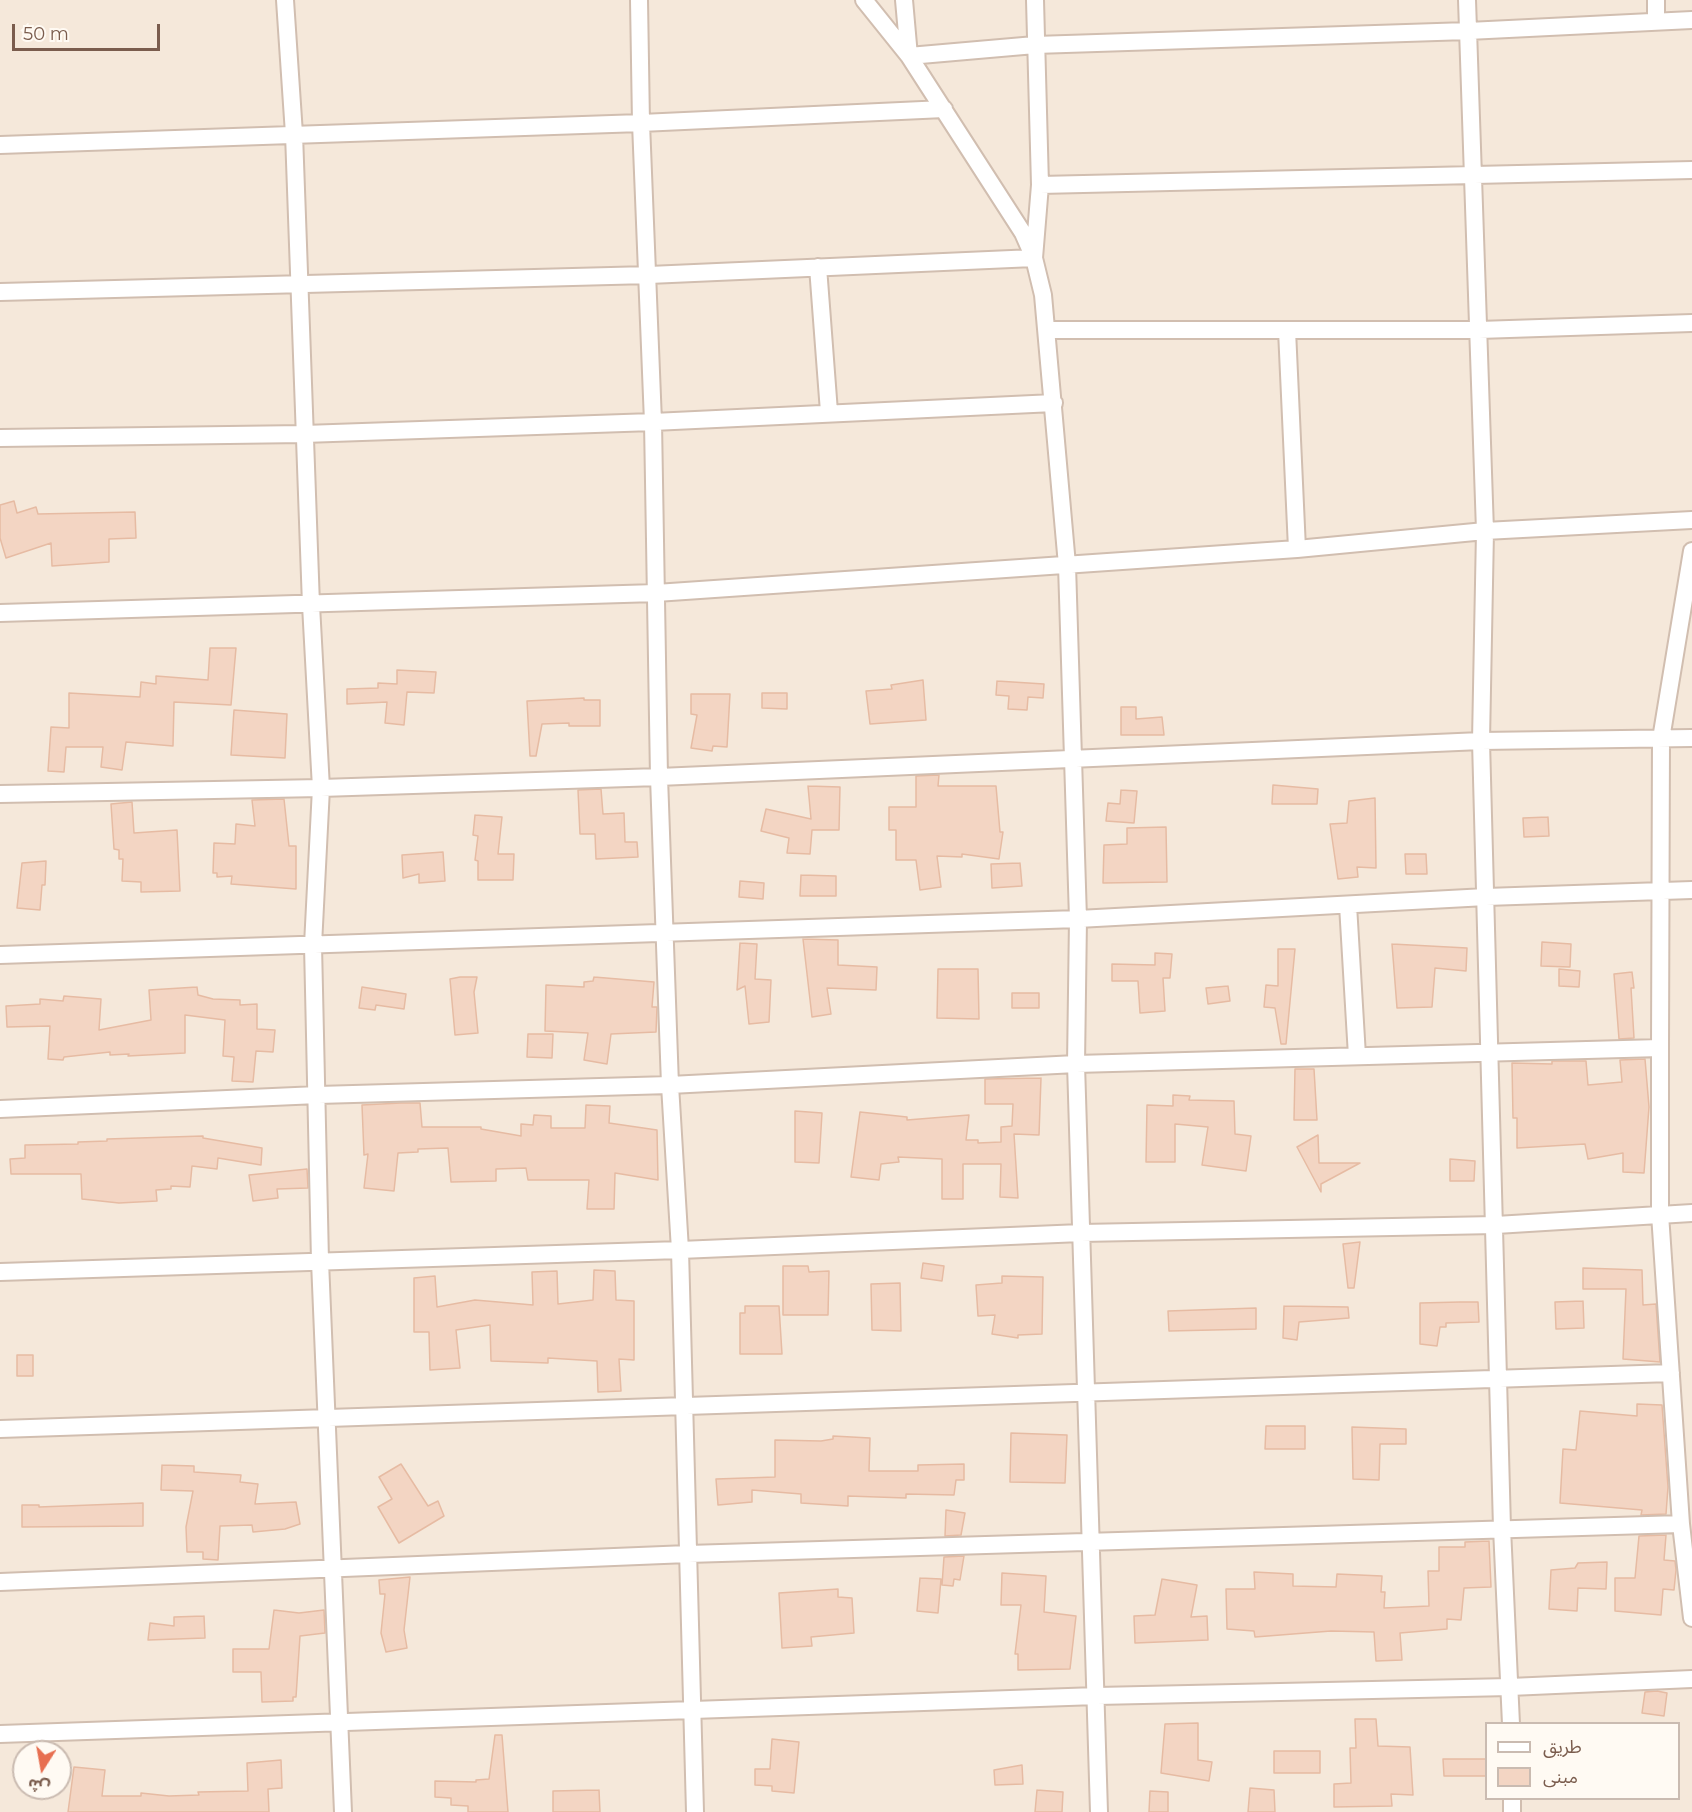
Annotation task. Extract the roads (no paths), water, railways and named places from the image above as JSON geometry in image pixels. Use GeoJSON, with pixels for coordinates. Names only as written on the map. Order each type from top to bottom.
{"type":"FeatureCollection","features":[{"type":"Feature","properties":{"kind":"street"},"geometry":{"type":"LineString","coordinates":[[285,0],[301,284],[304,434],[321,788],[313,945],[320,1261],[343,1812]]}},
{"type":"Feature","properties":{"kind":"street"},"geometry":{"type":"LineString","coordinates":[[639,0],[641,123],[649,274],[653,422],[659,777],[670,1085],[680,1250],[695,1812]]}},
{"type":"Feature","properties":{"kind":"street"},"geometry":{"type":"LineString","coordinates":[[864,0],[909,56],[1023,233],[1034,258],[1047,330],[1067,565],[1078,920],[1076,1064],[1099,1812]]}},
{"type":"Feature","properties":{"kind":"street"},"geometry":{"type":"LineString","coordinates":[[904,0],[909,56]]}},
{"type":"Feature","properties":{"kind":"street"},"geometry":{"type":"LineString","coordinates":[[1034,258],[1040,185],[1035,0]]}},
{"type":"Feature","properties":{"kind":"street"},"geometry":{"type":"LineString","coordinates":[[1467,0],[1485,531],[1481,741],[1492,1053],[1502,1528],[1511,1722]]}},
{"type":"Feature","properties":{"kind":"street"},"geometry":{"type":"LineString","coordinates":[[1656,0],[1656,21]]}},
{"type":"Feature","properties":{"kind":"street"},"geometry":{"type":"LineString","coordinates":[[909,56],[1035,45],[1468,32],[1692,20]]}},
{"type":"Feature","properties":{"kind":"street"},"geometry":{"type":"LineString","coordinates":[[0,145],[641,123],[944,109]]}},
{"type":"Feature","properties":{"kind":"street"},"geometry":{"type":"LineString","coordinates":[[1040,185],[1472,177],[1692,170]]}},
{"type":"Feature","properties":{"kind":"street"},"geometry":{"type":"LineString","coordinates":[[0,292],[649,274],[1034,258]]}},
{"type":"Feature","properties":{"kind":"street"},"geometry":{"type":"LineString","coordinates":[[818,267],[829,412]]}},
{"type":"Feature","properties":{"kind":"street"},"geometry":{"type":"LineString","coordinates":[[1047,330],[1479,330],[1692,323]]}},
{"type":"Feature","properties":{"kind":"street"},"geometry":{"type":"LineString","coordinates":[[1287,330],[1297,549]]}},
{"type":"Feature","properties":{"kind":"street"},"geometry":{"type":"LineString","coordinates":[[0,438],[304,434],[653,422],[829,412],[1054,404]]}},
{"type":"Feature","properties":{"kind":"street"},"geometry":{"type":"LineString","coordinates":[[0,613],[656,593],[1297,549],[1485,531],[1692,520]]}},
{"type":"Feature","properties":{"kind":"street"},"geometry":{"type":"LineString","coordinates":[[1692,551],[1661,739],[1660,1048],[1660,1214],[1682,1524],[1692,1618]]}},
{"type":"Feature","properties":{"kind":"street"},"geometry":{"type":"LineString","coordinates":[[0,794],[321,788],[659,777],[1481,741],[1692,738]]}},
{"type":"Feature","properties":{"kind":"street"},"geometry":{"type":"LineString","coordinates":[[0,955],[1078,920],[1486,897],[1692,890]]}},
{"type":"Feature","properties":{"kind":"street"},"geometry":{"type":"LineString","coordinates":[[1348,905],[1357,1056]]}},
{"type":"Feature","properties":{"kind":"street"},"geometry":{"type":"LineString","coordinates":[[0,1109],[318,1095],[670,1085],[1076,1064],[1660,1048]]}},
{"type":"Feature","properties":{"kind":"street"},"geometry":{"type":"LineString","coordinates":[[0,1272],[680,1250],[1081,1233],[1496,1225],[1692,1213]]}},
{"type":"Feature","properties":{"kind":"street"},"geometry":{"type":"LineString","coordinates":[[0,1429],[327,1420],[1500,1377],[1671,1373]]}},
{"type":"Feature","properties":{"kind":"street"},"geometry":{"type":"LineString","coordinates":[[0,1582],[688,1554],[1682,1524]]}},
{"type":"Feature","properties":{"kind":"street"},"geometry":{"type":"LineString","coordinates":[[0,1734],[1097,1696],[1510,1687],[1692,1679]]}}]}
